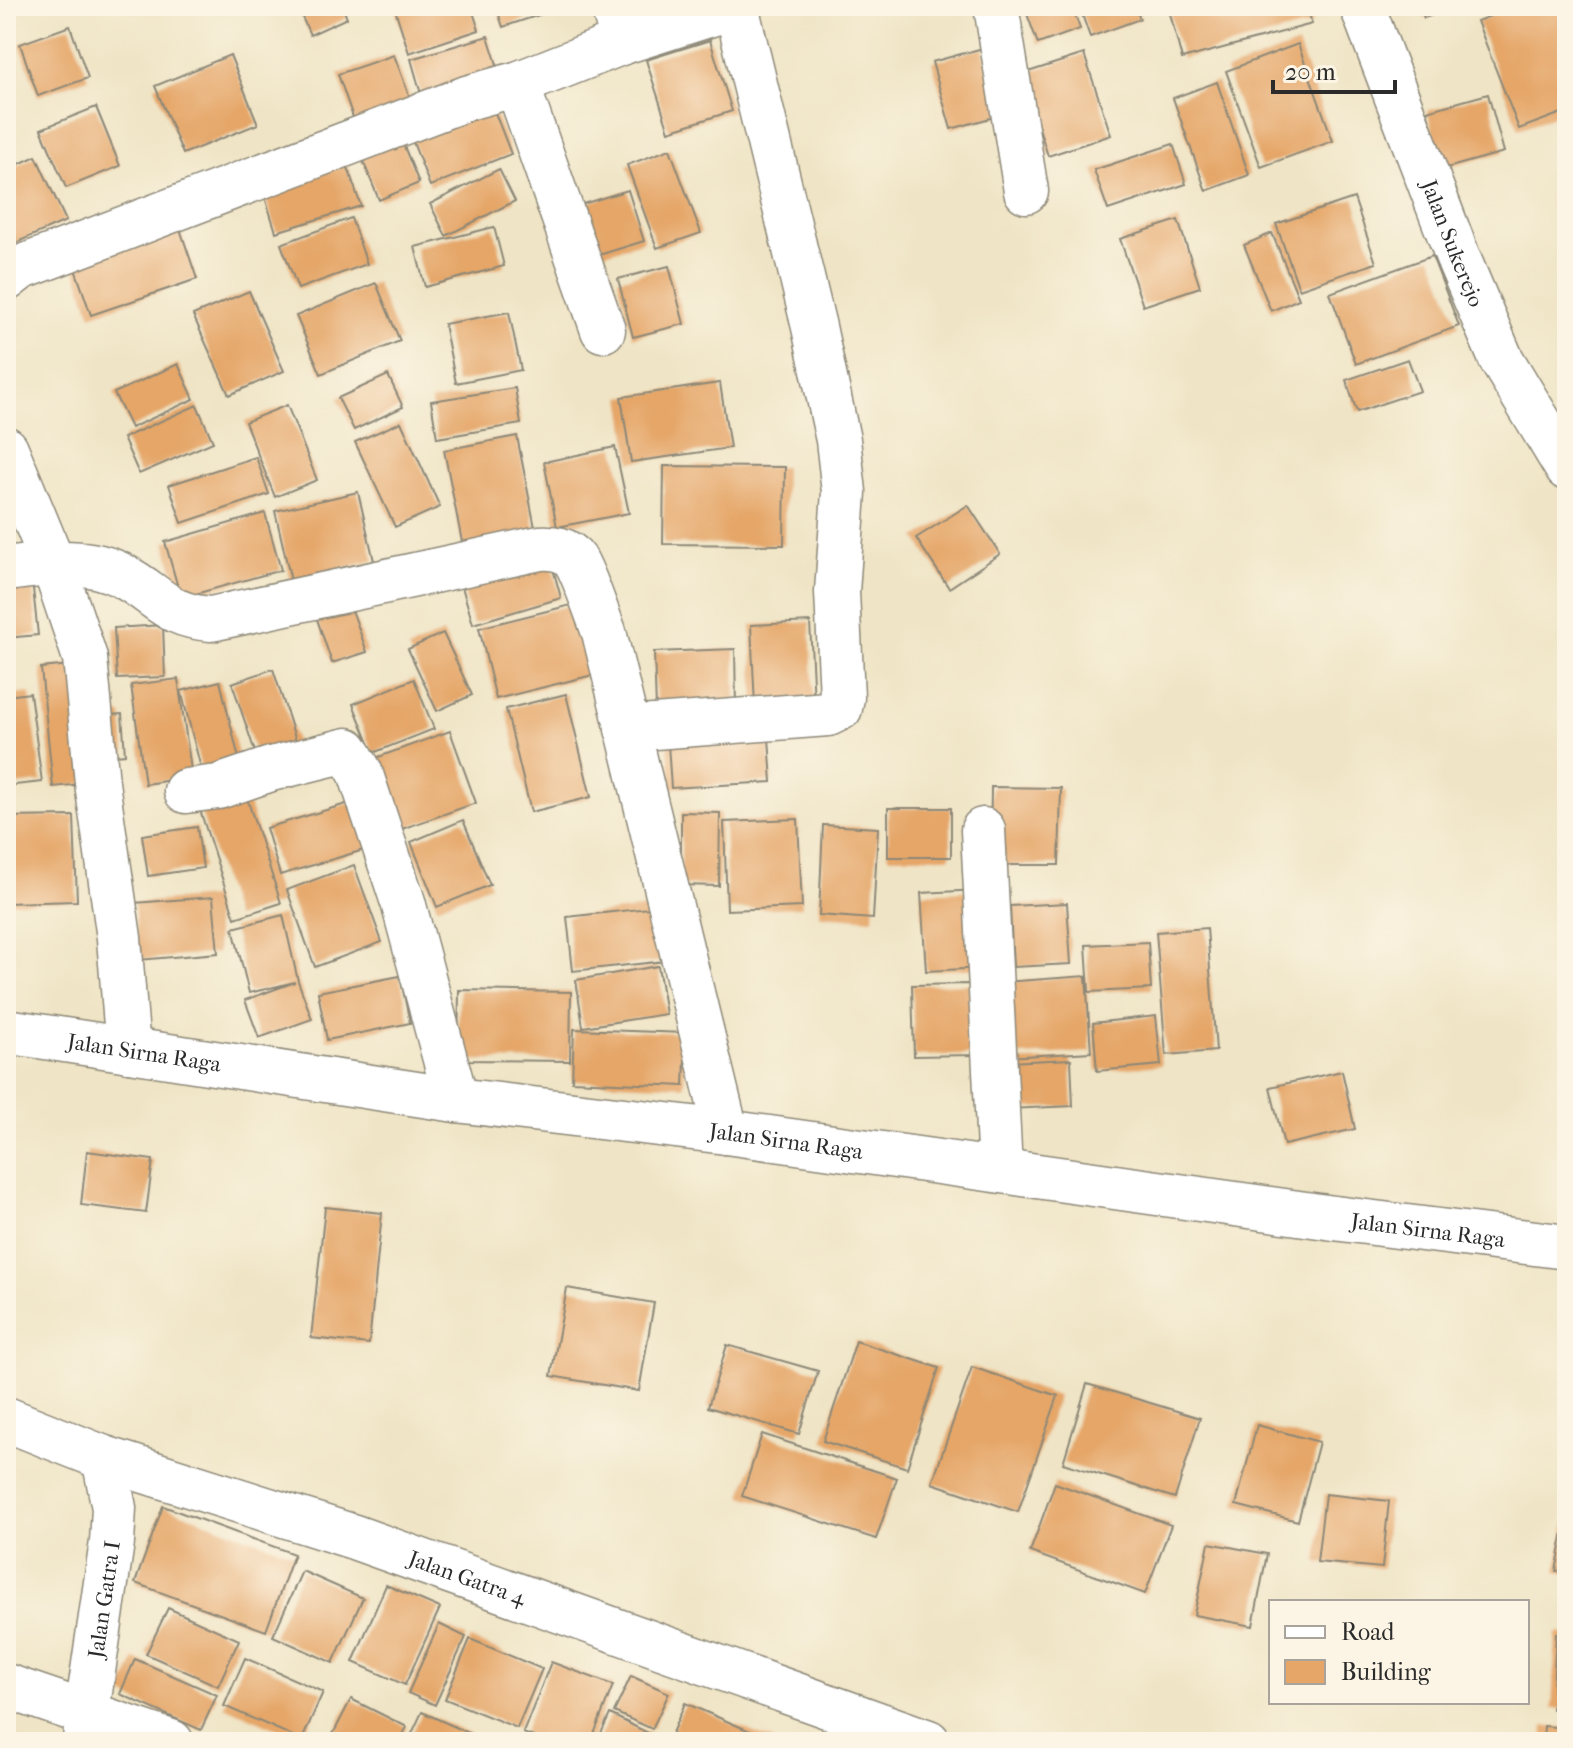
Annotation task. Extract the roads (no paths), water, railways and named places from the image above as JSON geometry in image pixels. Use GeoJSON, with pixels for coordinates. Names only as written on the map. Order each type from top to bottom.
{"type":"FeatureCollection","features":[{"type":"Feature","properties":{"kind":"street"},"geometry":{"type":"LineString","coordinates":[[6,279],[20,268],[467,98],[517,84],[618,24],[736,6],[814,327],[838,440],[844,492],[837,592],[842,697],[840,708],[828,714],[627,729]]}},
{"type":"Feature","properties":{"kind":"street"},"geometry":{"type":"LineString","coordinates":[[996,6],[1026,191]]}},
{"type":"Feature","properties":{"kind":"street","name":"Jalan Sukerejo"},"geometry":{"type":"LineString","coordinates":[[1362,6],[1459,260],[1501,359],[1567,468]]}},
{"type":"Feature","properties":{"kind":"street"},"geometry":{"type":"LineString","coordinates":[[517,84],[603,330]]}},
{"type":"Feature","properties":{"kind":"street"},"geometry":{"type":"LineString","coordinates":[[6,449],[53,563],[85,658],[97,783],[119,938],[128,1050]]}},
{"type":"Feature","properties":{"kind":"street"},"geometry":{"type":"LineString","coordinates":[[6,569],[67,562],[85,565],[121,575],[167,608],[184,616],[211,619],[552,547],[563,550],[574,559],[604,632],[726,1132]]}},
{"type":"Feature","properties":{"kind":"street"},"geometry":{"type":"LineString","coordinates":[[186,791],[218,787],[271,769],[347,750],[360,772],[403,902],[456,1100]]}},
{"type":"Feature","properties":{"kind":"street"},"geometry":{"type":"LineString","coordinates":[[983,830],[1000,1170]]}},
{"type":"Feature","properties":{"kind":"street","name":"Jalan Sirna Raga"},"geometry":{"type":"LineString","coordinates":[[6,1031],[456,1100],[726,1132],[1319,1216],[1567,1247]]}},
{"type":"Feature","properties":{"kind":"street","name":"Jalan Gatra 4"},"geometry":{"type":"LineString","coordinates":[[6,1419],[104,1458],[354,1537],[923,1741]]}},
{"type":"Feature","properties":{"kind":"street","name":"Jalan Gatra I"},"geometry":{"type":"LineString","coordinates":[[86,1727],[113,1531],[114,1508],[104,1458]]}},
{"type":"Feature","properties":{"kind":"street"},"geometry":{"type":"LineString","coordinates":[[6,1686],[86,1727],[171,1742]]}}]}
